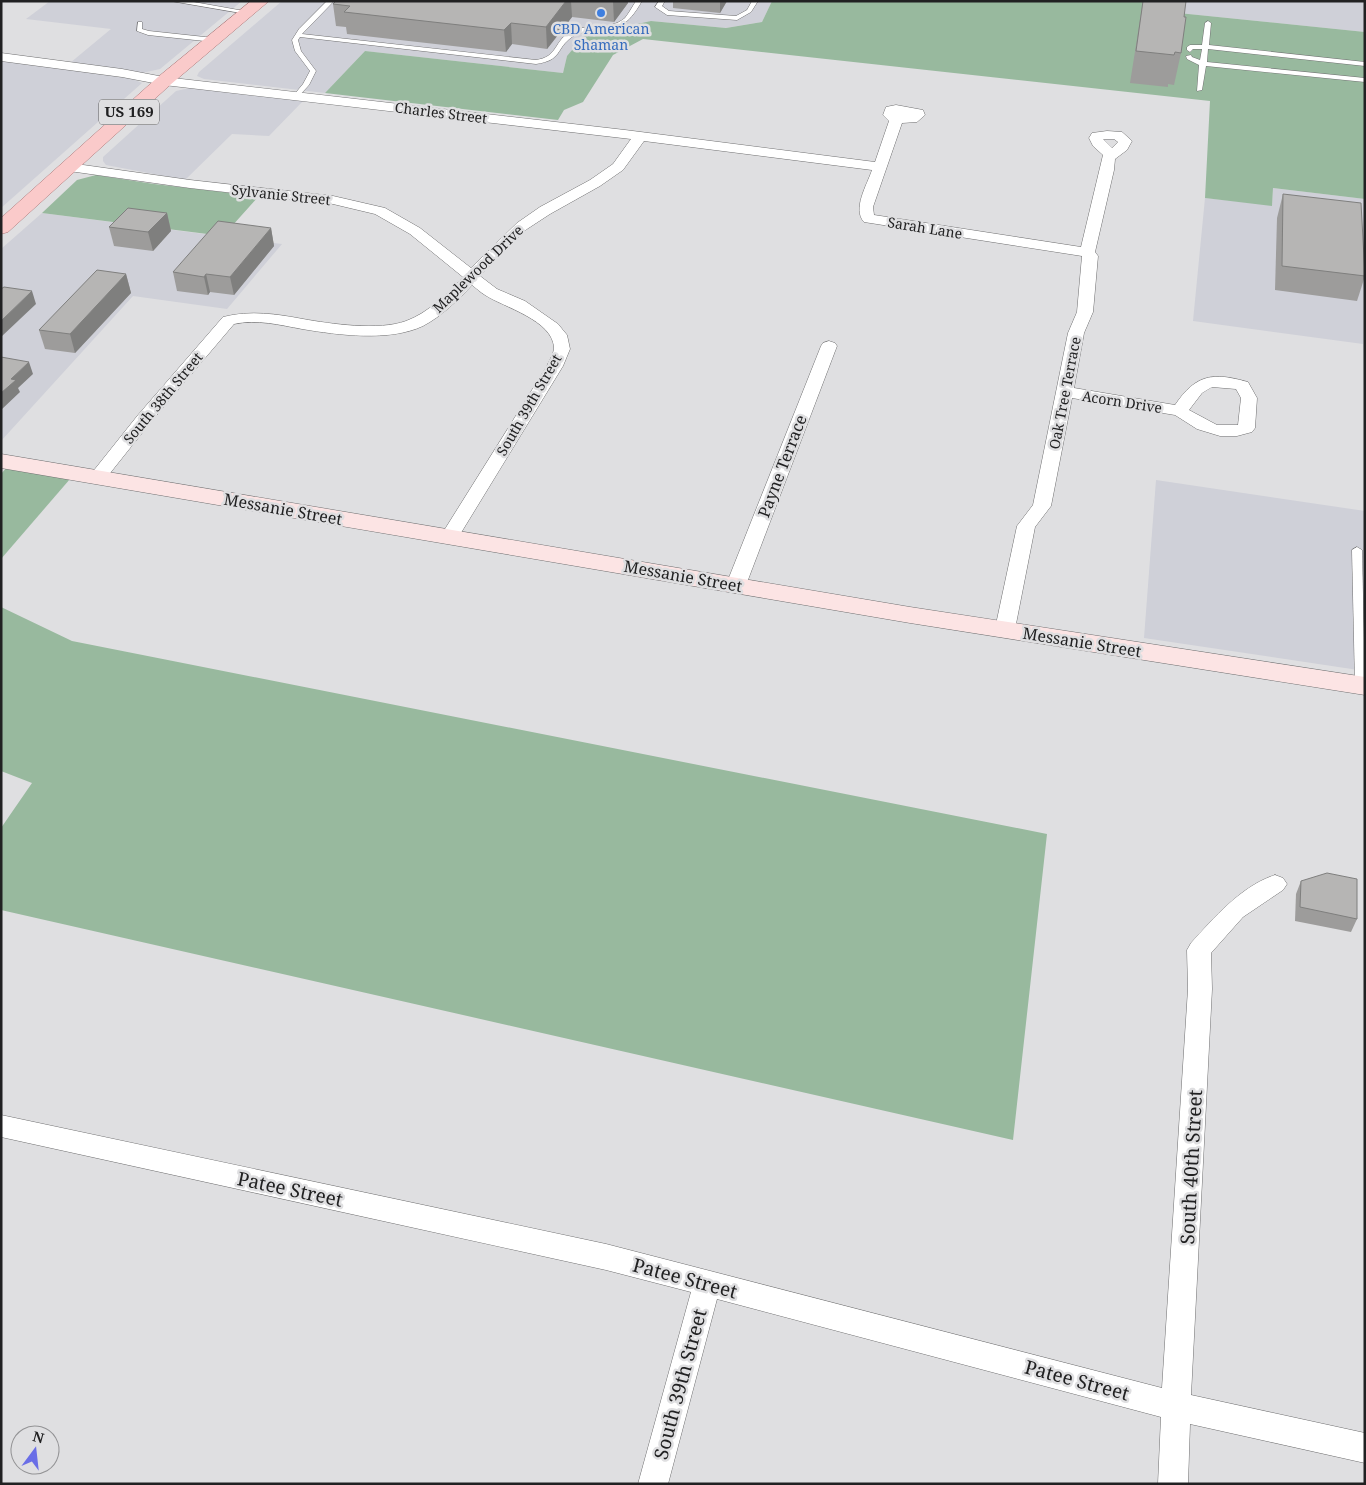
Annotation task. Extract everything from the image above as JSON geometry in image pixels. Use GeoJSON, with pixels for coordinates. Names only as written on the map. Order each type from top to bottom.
{"type":"FeatureCollection","features":[{"type":"Feature","properties":{"kind":"main road","name":"US 169"},"geometry":{"type":"LineString","coordinates":[[1,228],[164,81],[254,7]]}},
{"type":"Feature","properties":{"kind":"street","name":"Charles Street"},"geometry":{"type":"LineString","coordinates":[[1,57],[164,81],[640,136],[880,167]]}},
{"type":"Feature","properties":{"kind":"street","name":"Sarah Lane"},"geometry":{"type":"LineString","coordinates":[[897,119],[866,207],[866,217],[869,219],[1087,252]]}},
{"type":"Feature","properties":{"kind":"street","name":"Maplewood Drive"},"geometry":{"type":"LineString","coordinates":[[230,320],[239,317],[254,317],[328,329],[376,330],[410,327],[436,311],[472,277],[494,251],[523,226],[620,166],[640,136]]}},
{"type":"Feature","properties":{"kind":"street","name":"Oak Tree Terrace"},"geometry":{"type":"LineString","coordinates":[[1005,629],[1026,526],[1042,506],[1076,333],[1084,312],[1090,256],[1087,252],[1107,170],[1108,158],[1111,155]]}},
{"type":"Feature","properties":{"kind":"street","name":"Sylvanie Street"},"geometry":{"type":"LineString","coordinates":[[69,167],[190,184],[333,200],[380,211],[416,231],[472,277]]}},
{"type":"Feature","properties":{"kind":"street","name":"South 39th Street"},"geometry":{"type":"LineString","coordinates":[[449,537],[545,383],[562,349],[559,336],[536,314],[491,292],[472,277]]}},
{"type":"Feature","properties":{"kind":"street","name":"South 38th Street"},"geometry":{"type":"LineString","coordinates":[[97,478],[144,419],[230,320]]}},
{"type":"Feature","properties":{"kind":"street","name":"Payne Terrace"},"geometry":{"type":"LineString","coordinates":[[736,585],[829,346]]}},
{"type":"Feature","properties":{"kind":"street","name":"Acorn Drive"},"geometry":{"type":"LineString","coordinates":[[1064,392],[1180,412]]}},
{"type":"Feature","properties":{"kind":"street","name":"Messanie Street"},"geometry":{"type":"LineString","coordinates":[[1,461],[736,585],[1362,686]]}},
{"type":"Feature","properties":{"kind":"street","name":"South 40th Street"},"geometry":{"type":"LineString","coordinates":[[1173,1484],[1200,990],[1199,950],[1235,910],[1274,884]]}},
{"type":"Feature","properties":{"kind":"street","name":"Patee Street"},"geometry":{"type":"LineString","coordinates":[[1,1126],[606,1258],[1176,1406],[1365,1448]]}},
{"type":"Feature","properties":{"kind":"street","name":"South 39th Street"},"geometry":{"type":"LineString","coordinates":[[653,1484],[707,1284]]}},
{"type":"Feature","properties":{"kind":"lane"},"geometry":{"type":"LineString","coordinates":[[174,1],[216,8],[254,7]]}},
{"type":"Feature","properties":{"kind":"lane"},"geometry":{"type":"LineString","coordinates":[[216,8],[224,1]]}},
{"type":"Feature","properties":{"kind":"lane"},"geometry":{"type":"LineString","coordinates":[[296,96],[306,85],[313,71],[298,51],[295,40],[331,1]]}},
{"type":"Feature","properties":{"kind":"lane"},"geometry":{"type":"LineString","coordinates":[[298,35],[536,62],[552,58],[570,36],[578,32],[626,21],[639,1]]}},
{"type":"Feature","properties":{"kind":"lane"},"geometry":{"type":"LineString","coordinates":[[662,1],[658,7],[667,12],[728,18],[744,15],[755,1]]}},
{"type":"Feature","properties":{"kind":"lane"},"geometry":{"type":"LineString","coordinates":[[1199,90],[1208,22]]}},
{"type":"Feature","properties":{"kind":"lane"},"geometry":{"type":"LineString","coordinates":[[140,23],[139,30],[148,33],[214,40]]}},
{"type":"Feature","properties":{"kind":"lane"},"geometry":{"type":"LineString","coordinates":[[1365,64],[1206,47],[1190,47],[1189,53],[1189,58],[1203,64],[1365,80]]}},
{"type":"Feature","properties":{"kind":"lane"},"geometry":{"type":"LineString","coordinates":[[1357,550],[1362,686]]}},
{"type":"Feature","properties":{"kind":"shaded area"},"geometry":{"type":"Polygon","coordinates":[[[50,1],[242,1],[160,69],[142,73],[70,63],[111,29],[26,19],[50,1]]]}},
{"type":"Feature","properties":{"kind":"shaded area"},"geometry":{"type":"Polygon","coordinates":[[[282,1],[772,1],[762,22],[726,28],[651,21],[567,56],[563,73],[365,51],[325,93],[204,79],[197,76],[199,72],[282,1]]]}},
{"type":"Feature","properties":{"kind":"shaded area"},"geometry":{"type":"Polygon","coordinates":[[[1150,1],[1365,1],[1365,32],[1149,10],[1150,1]]]}},
{"type":"Feature","properties":{"kind":"shaded area"},"geometry":{"type":"Polygon","coordinates":[[[1,59],[130,78],[142,83],[1,208],[1,59]]]}},
{"type":"Feature","properties":{"kind":"shaded area"},"geometry":{"type":"Polygon","coordinates":[[[194,87],[304,100],[269,136],[232,134],[185,180],[106,165],[103,157],[176,91],[194,87]]]}},
{"type":"Feature","properties":{"kind":"shaded area"},"geometry":{"type":"Polygon","coordinates":[[[1273,188],[1365,199],[1365,427],[1363,344],[1193,321],[1205,198],[1272,205],[1273,188]]]}},
{"type":"Feature","properties":{"kind":"shaded area"},"geometry":{"type":"Polygon","coordinates":[[[42,213],[282,244],[227,309],[133,296],[1,441],[1,249],[42,213]]]}},
{"type":"Feature","properties":{"kind":"shaded area"},"geometry":{"type":"Polygon","coordinates":[[[1156,480],[1365,511],[1365,671],[1144,638],[1156,480]]]}},
{"type":"Feature","properties":{"kind":"green space"},"geometry":{"type":"Polygon","coordinates":[[[772,1],[1150,1],[1149,10],[1365,32],[1365,199],[1273,188],[1272,206],[1205,198],[1210,101],[643,39],[613,55],[583,102],[564,110],[558,120],[325,93],[365,51],[563,73],[567,56],[584,36],[651,21],[726,28],[762,22],[772,1]]]}},
{"type":"Feature","properties":{"kind":"green space"},"geometry":{"type":"Polygon","coordinates":[[[96,175],[154,184],[259,196],[223,236],[42,213],[77,180],[96,175]]]}},
{"type":"Feature","properties":{"kind":"green space"},"geometry":{"type":"Polygon","coordinates":[[[7,467],[70,479],[1,559],[1,474],[7,467]]]}},
{"type":"Feature","properties":{"kind":"green space"},"geometry":{"type":"Polygon","coordinates":[[[1,607],[72,641],[1047,834],[1013,1140],[1,910],[1,828],[32,783],[1,771],[1,607]]]}},
{"type":"Feature","properties":{"kind":"building"},"geometry":{"type":"Polygon","coordinates":[[[336,1],[566,1],[546,27],[511,23],[504,30],[344,12],[350,6],[333,4],[336,1]]]}},
{"type":"Feature","properties":{"kind":"building"},"geometry":{"type":"Polygon","coordinates":[[[1143,1],[1186,1],[1184,17],[1186,17],[1181,53],[1175,52],[1174,55],[1136,51],[1143,1]]]}},
{"type":"Feature","properties":{"kind":"building"},"geometry":{"type":"Polygon","coordinates":[[[1283,194],[1361,203],[1365,276],[1282,266],[1283,194]]]}},
{"type":"Feature","properties":{"kind":"building"},"geometry":{"type":"Polygon","coordinates":[[[128,208],[167,213],[148,232],[109,227],[128,208]]]}},
{"type":"Feature","properties":{"kind":"building"},"geometry":{"type":"Polygon","coordinates":[[[218,221],[271,228],[230,277],[206,274],[204,277],[173,272],[218,221]]]}},
{"type":"Feature","properties":{"kind":"building"},"geometry":{"type":"Polygon","coordinates":[[[97,270],[126,274],[70,334],[39,330],[97,270]]]}},
{"type":"Feature","properties":{"kind":"building"},"geometry":{"type":"Polygon","coordinates":[[[4,287],[32,291],[1,321],[1,289],[4,287]]]}},
{"type":"Feature","properties":{"kind":"building"},"geometry":{"type":"Polygon","coordinates":[[[1,357],[29,362],[11,379],[16,380],[1,393],[1,357]]]}},
{"type":"Feature","properties":{"kind":"building"},"geometry":{"type":"Polygon","coordinates":[[[1327,873],[1357,879],[1357,919],[1300,907],[1301,881],[1327,873]]]}},
{"type":"Feature","properties":{"kind":"place","name":"CBD American Shaman"},"geometry":{"type":"Point","coordinates":[601,13]}}]}
